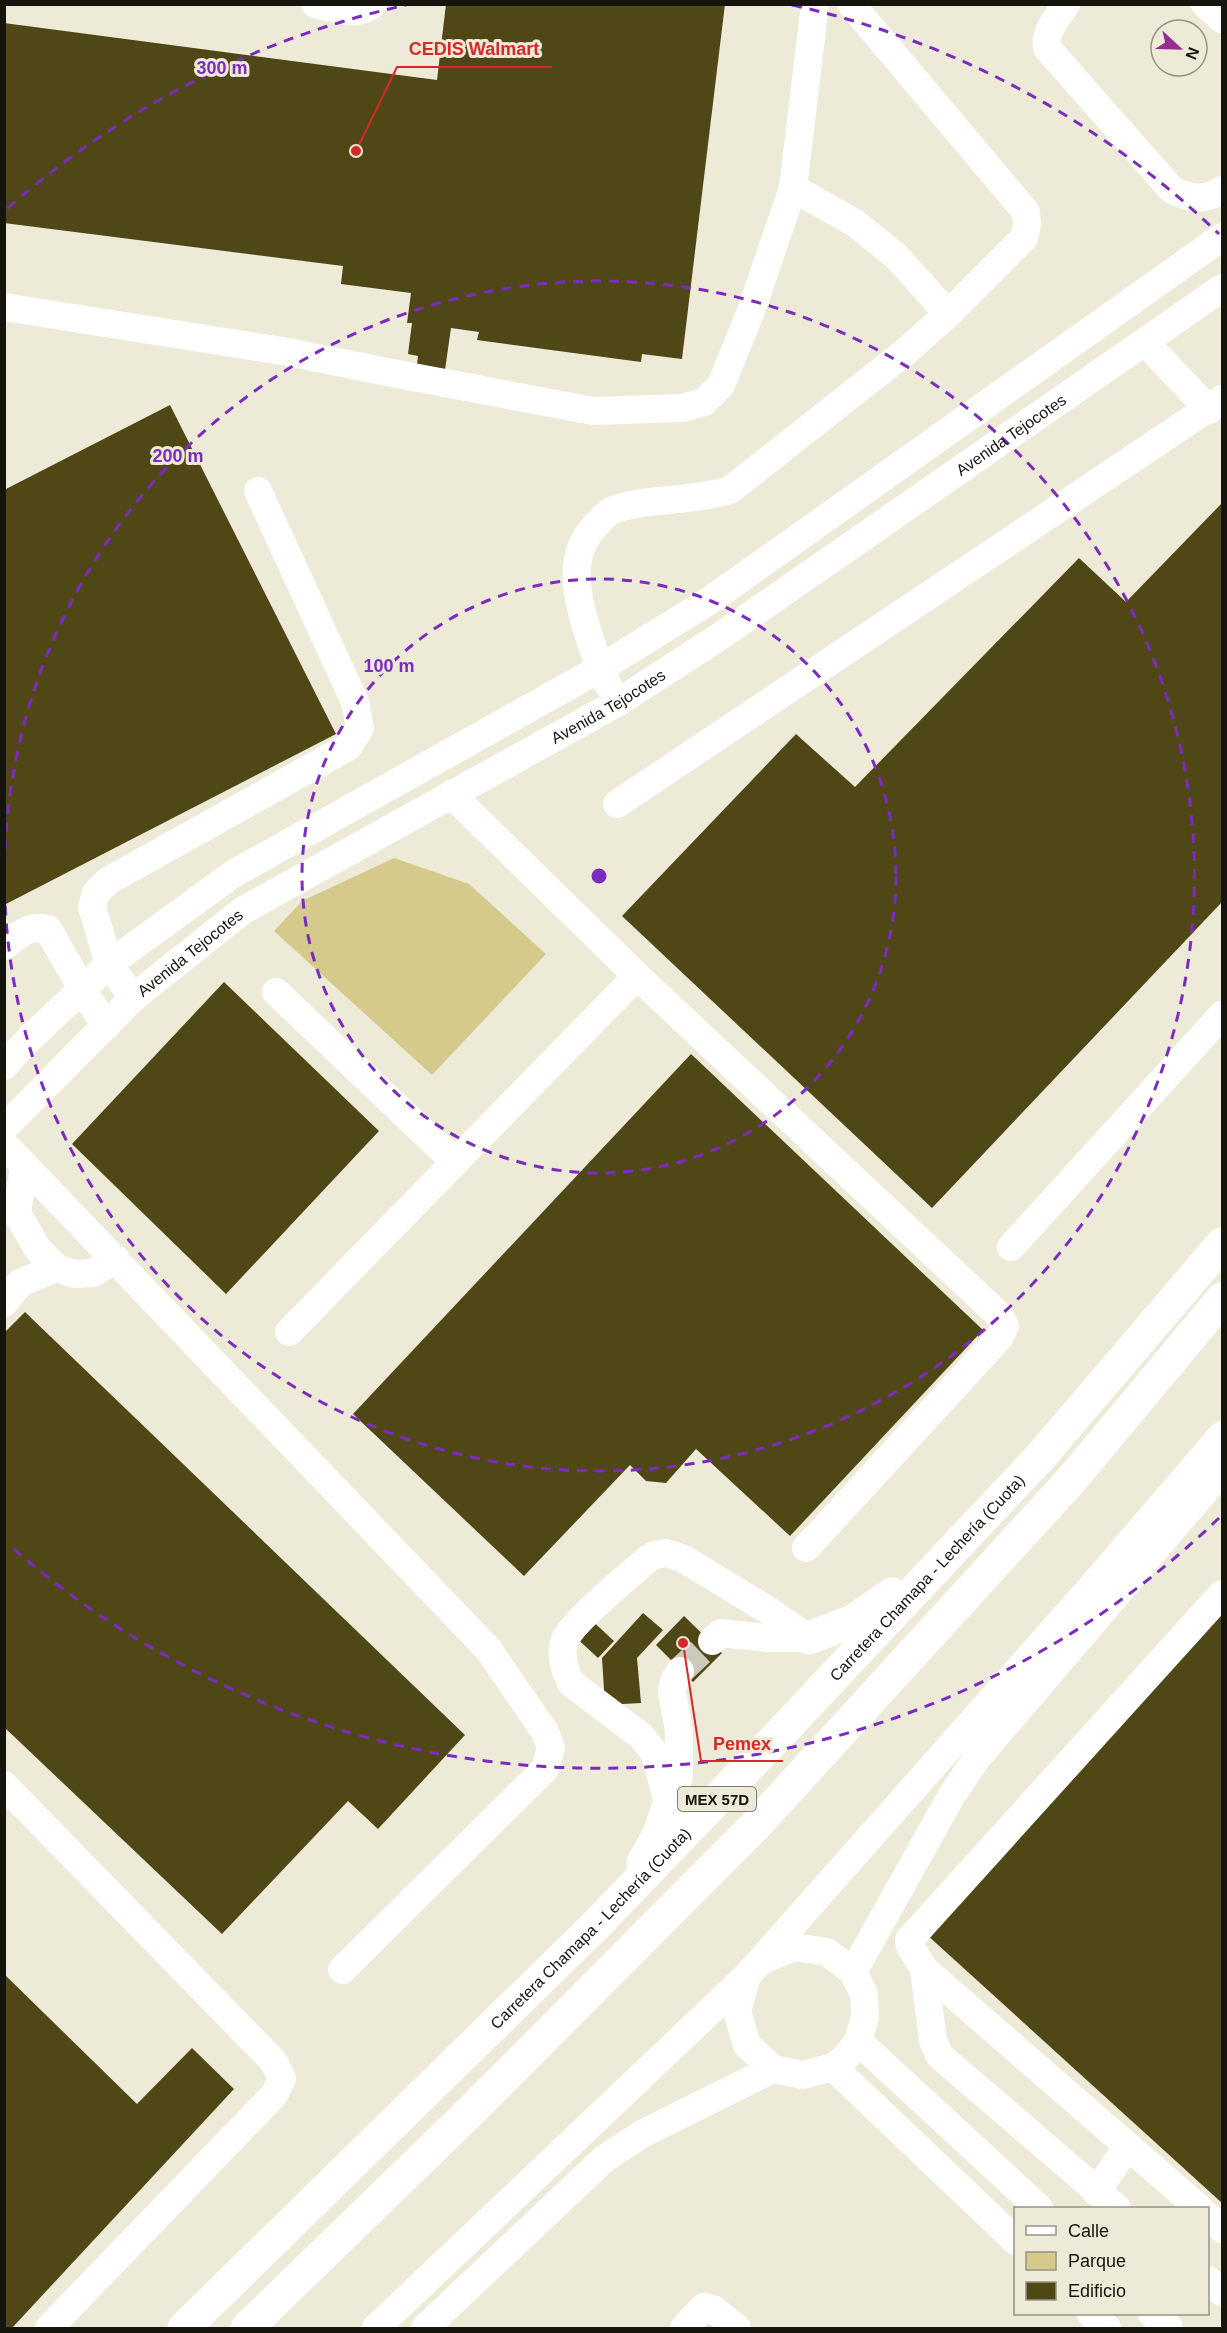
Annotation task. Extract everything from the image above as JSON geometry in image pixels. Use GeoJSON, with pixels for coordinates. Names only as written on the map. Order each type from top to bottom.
{"type":"FeatureCollection","features":[{"type":"Feature","properties":{"kind":"highway","name":"Carretera Chamapa - Lechería (Cuota)"},"geometry":{"type":"LineString","coordinates":[[184,2328],[595,1926],[768,1746],[1042,1455],[1222,1244]]}},
{"type":"Feature","properties":{"kind":"highway","name":"MEX 57D"},"geometry":{"type":"LineString","coordinates":[[247,2328],[471,2111],[754,1826],[1073,1478],[1222,1299]]}},
{"type":"Feature","properties":{"kind":"highway"},"geometry":{"type":"LineString","coordinates":[[809,1638],[853,1621],[887,1598],[930,1558],[972,1513],[1042,1455]]}},
{"type":"Feature","properties":{"kind":"highway"},"geometry":{"type":"LineString","coordinates":[[595,1926],[647,1857],[659,1834],[669,1805]]}},
{"type":"Feature","properties":{"kind":"street"},"geometry":{"type":"LineString","coordinates":[[315,4],[355,12],[368,9],[373,4]]}},
{"type":"Feature","properties":{"kind":"street"},"geometry":{"type":"LineString","coordinates":[[4,308],[288,352],[593,411],[683,408],[704,402],[722,385],[751,311],[793,188],[815,4]]}},
{"type":"Feature","properties":{"kind":"street"},"geometry":{"type":"LineString","coordinates":[[617,703],[600,669],[577,597],[577,558],[588,533],[610,511],[654,501],[707,497],[730,490],[904,353],[948,314],[1024,238],[1027,225],[1026,212],[851,4]]}},
{"type":"Feature","properties":{"kind":"street"},"geometry":{"type":"LineString","coordinates":[[1066,4],[1048,33],[1047,48],[1172,190],[1186,197],[1199,199],[1222,190]]}},
{"type":"Feature","properties":{"kind":"street"},"geometry":{"type":"LineString","coordinates":[[1205,4],[1222,19]]}},
{"type":"Feature","properties":{"kind":"street"},"geometry":{"type":"LineString","coordinates":[[793,188],[855,223],[896,256],[948,314]]}},
{"type":"Feature","properties":{"kind":"street"},"geometry":{"type":"LineString","coordinates":[[4,1066],[29,1039],[109,964],[232,874],[600,669],[709,602],[1222,237]]}},
{"type":"Feature","properties":{"kind":"street","name":"Avenida Tejocotes"},"geometry":{"type":"LineString","coordinates":[[4,1128],[133,998],[242,911],[617,703],[722,635],[1222,288]]}},
{"type":"Feature","properties":{"kind":"street"},"geometry":{"type":"LineString","coordinates":[[617,804],[1216,404],[1145,342]]}},
{"type":"Feature","properties":{"kind":"street"},"geometry":{"type":"LineString","coordinates":[[133,998],[109,964],[92,907],[96,893],[108,881],[348,747],[360,728],[355,702],[258,490]]}},
{"type":"Feature","properties":{"kind":"street"},"geometry":{"type":"LineString","coordinates":[[451,794],[638,976],[1000,1316],[1005,1326],[999,1338],[806,1548]]}},
{"type":"Feature","properties":{"kind":"street"},"geometry":{"type":"LineString","coordinates":[[4,946],[31,928],[37,926],[48,929],[106,1026]]}},
{"type":"Feature","properties":{"kind":"street"},"geometry":{"type":"LineString","coordinates":[[289,1332],[638,976]]}},
{"type":"Feature","properties":{"kind":"street"},"geometry":{"type":"LineString","coordinates":[[276,992],[455,1162]]}},
{"type":"Feature","properties":{"kind":"street"},"geometry":{"type":"LineString","coordinates":[[1011,1247],[1222,1015]]}},
{"type":"Feature","properties":{"kind":"street"},"geometry":{"type":"LineString","coordinates":[[4,1144],[488,1649],[545,1732],[551,1748],[545,1769],[342,1970]]}},
{"type":"Feature","properties":{"kind":"street"},"geometry":{"type":"LineString","coordinates":[[24,1167],[11,1212],[37,1248],[56,1268],[75,1274],[93,1273],[116,1259]]}},
{"type":"Feature","properties":{"kind":"street"},"geometry":{"type":"LineString","coordinates":[[10,1288],[56,1268]]}},
{"type":"Feature","properties":{"kind":"street"},"geometry":{"type":"LineString","coordinates":[[376,2328],[755,1968],[1222,1435]]}},
{"type":"Feature","properties":{"kind":"street"},"geometry":{"type":"LineString","coordinates":[[853,1972],[952,1795],[977,1758],[1222,1471]]}},
{"type":"Feature","properties":{"kind":"street"},"geometry":{"type":"LineString","coordinates":[[669,1805],[654,1752],[641,1736],[571,1683],[565,1672],[564,1642],[574,1626],[648,1559],[666,1553],[684,1560],[766,1609],[809,1638]]}},
{"type":"Feature","properties":{"kind":"street"},"geometry":{"type":"LineString","coordinates":[[1198,2207],[924,1969],[910,1946],[911,1936],[1222,1594]]}},
{"type":"Feature","properties":{"kind":"street"},"geometry":{"type":"LineString","coordinates":[[712,1641],[721,1633],[766,1638],[809,1638]]}},
{"type":"Feature","properties":{"kind":"street"},"geometry":{"type":"LineString","coordinates":[[669,1805],[679,1777],[679,1731],[672,1692],[674,1681],[680,1671]]}},
{"type":"Feature","properties":{"kind":"street"},"geometry":{"type":"LineString","coordinates":[[4,1785],[274,2062],[282,2079],[274,2095],[49,2328]]}},
{"type":"Feature","properties":{"kind":"street"},"geometry":{"type":"LineString","coordinates":[[794,1947],[827,1952],[853,1972],[864,1994],[866,2018],[858,2041],[847,2056],[833,2067],[803,2075],[773,2069],[747,2045],[737,2011],[755,1968],[794,1947]]}},
{"type":"Feature","properties":{"kind":"street"},"geometry":{"type":"LineString","coordinates":[[924,1969],[933,2040],[940,2056],[1106,2200],[1128,2146]]}},
{"type":"Feature","properties":{"kind":"street"},"geometry":{"type":"LineString","coordinates":[[858,2041],[1038,2207]]}},
{"type":"Feature","properties":{"kind":"street"},"geometry":{"type":"LineString","coordinates":[[833,2067],[1014,2239]]}},
{"type":"Feature","properties":{"kind":"street"},"geometry":{"type":"LineString","coordinates":[[425,2328],[604,2159],[642,2134],[773,2069]]}},
{"type":"Feature","properties":{"kind":"street"},"geometry":{"type":"LineString","coordinates":[[1209,2217],[1222,2229]]}},
{"type":"Feature","properties":{"kind":"street"},"geometry":{"type":"LineString","coordinates":[[1209,2281],[1222,2292]]}},
{"type":"Feature","properties":{"kind":"street"},"geometry":{"type":"LineString","coordinates":[[684,2328],[704,2307],[713,2309],[737,2328]]}},
{"type":"Feature","properties":{"kind":"street"},"geometry":{"type":"LineString","coordinates":[[1093,2315],[1107,2328]]}},
{"type":"Feature","properties":{"kind":"street"},"geometry":{"type":"LineString","coordinates":[[1154,2315],[1169,2328]]}},
{"type":"Feature","properties":{"kind":"green space"},"geometry":{"type":"Polygon","coordinates":[[[394,858],[469,884],[546,954],[432,1075],[274,931],[302,901],[394,858]]]}},
{"type":"Feature","properties":{"kind":"building"},"geometry":{"type":"Polygon","coordinates":[[[446,4],[725,4],[682,359],[642,354],[641,362],[477,340],[479,332],[451,328],[444,377],[416,373],[418,356],[408,354],[412,323],[407,323],[411,293],[341,284],[343,266],[4,223],[4,23],[437,80],[446,4]]]}},
{"type":"Feature","properties":{"kind":"building"},"geometry":{"type":"Polygon","coordinates":[[[170,405],[336,734],[4,905],[4,490],[170,405]]]}},
{"type":"Feature","properties":{"kind":"building"},"geometry":{"type":"Polygon","coordinates":[[[1222,503],[1222,902],[932,1208],[622,916],[796,734],[855,787],[1079,558],[1126,602],[1222,503]]]}},
{"type":"Feature","properties":{"kind":"building"},"geometry":{"type":"Polygon","coordinates":[[[224,982],[379,1131],[226,1294],[72,1144],[224,982]]]}},
{"type":"Feature","properties":{"kind":"building"},"geometry":{"type":"Polygon","coordinates":[[[691,1054],[983,1330],[790,1536],[696,1449],[666,1483],[646,1481],[630,1465],[524,1576],[353,1414],[691,1054]]]}},
{"type":"Feature","properties":{"kind":"building"},"geometry":{"type":"Polygon","coordinates":[[[25,1312],[465,1735],[378,1829],[348,1801],[222,1934],[4,1727],[4,1333],[25,1312]]]}},
{"type":"Feature","properties":{"kind":"building"},"geometry":{"type":"Polygon","coordinates":[[[1222,1606],[1222,2203],[926,1934],[1222,1606]]]}},
{"type":"Feature","properties":{"kind":"building"},"geometry":{"type":"Polygon","coordinates":[[[643,1613],[663,1630],[637,1658],[641,1703],[605,1705],[602,1658],[643,1613]]]}},
{"type":"Feature","properties":{"kind":"building"},"geometry":{"type":"Polygon","coordinates":[[[587,1616],[614,1641],[598,1658],[571,1633],[587,1616]]]}},
{"type":"Feature","properties":{"kind":"building"},"geometry":{"type":"Polygon","coordinates":[[[684,1616],[722,1653],[693,1682],[656,1645],[684,1616]]]}},
{"type":"Feature","properties":{"kind":"building"},"geometry":{"type":"Polygon","coordinates":[[[4,1974],[137,2104],[192,2048],[234,2089],[12,2328],[4,2328],[4,1974]]]}},
{"type":"Feature","properties":{"kind":"tunnel"},"geometry":{"type":"LineString","coordinates":[[680,1671],[712,1641]]}},
{"type":"Feature","properties":{"kind":"place","name":"CEDIS Walmart"},"geometry":{"type":"Point","coordinates":[356,151]}},
{"type":"Feature","properties":{"kind":"place","name":"Pemex"},"geometry":{"type":"Point","coordinates":[683,1643]}}]}
